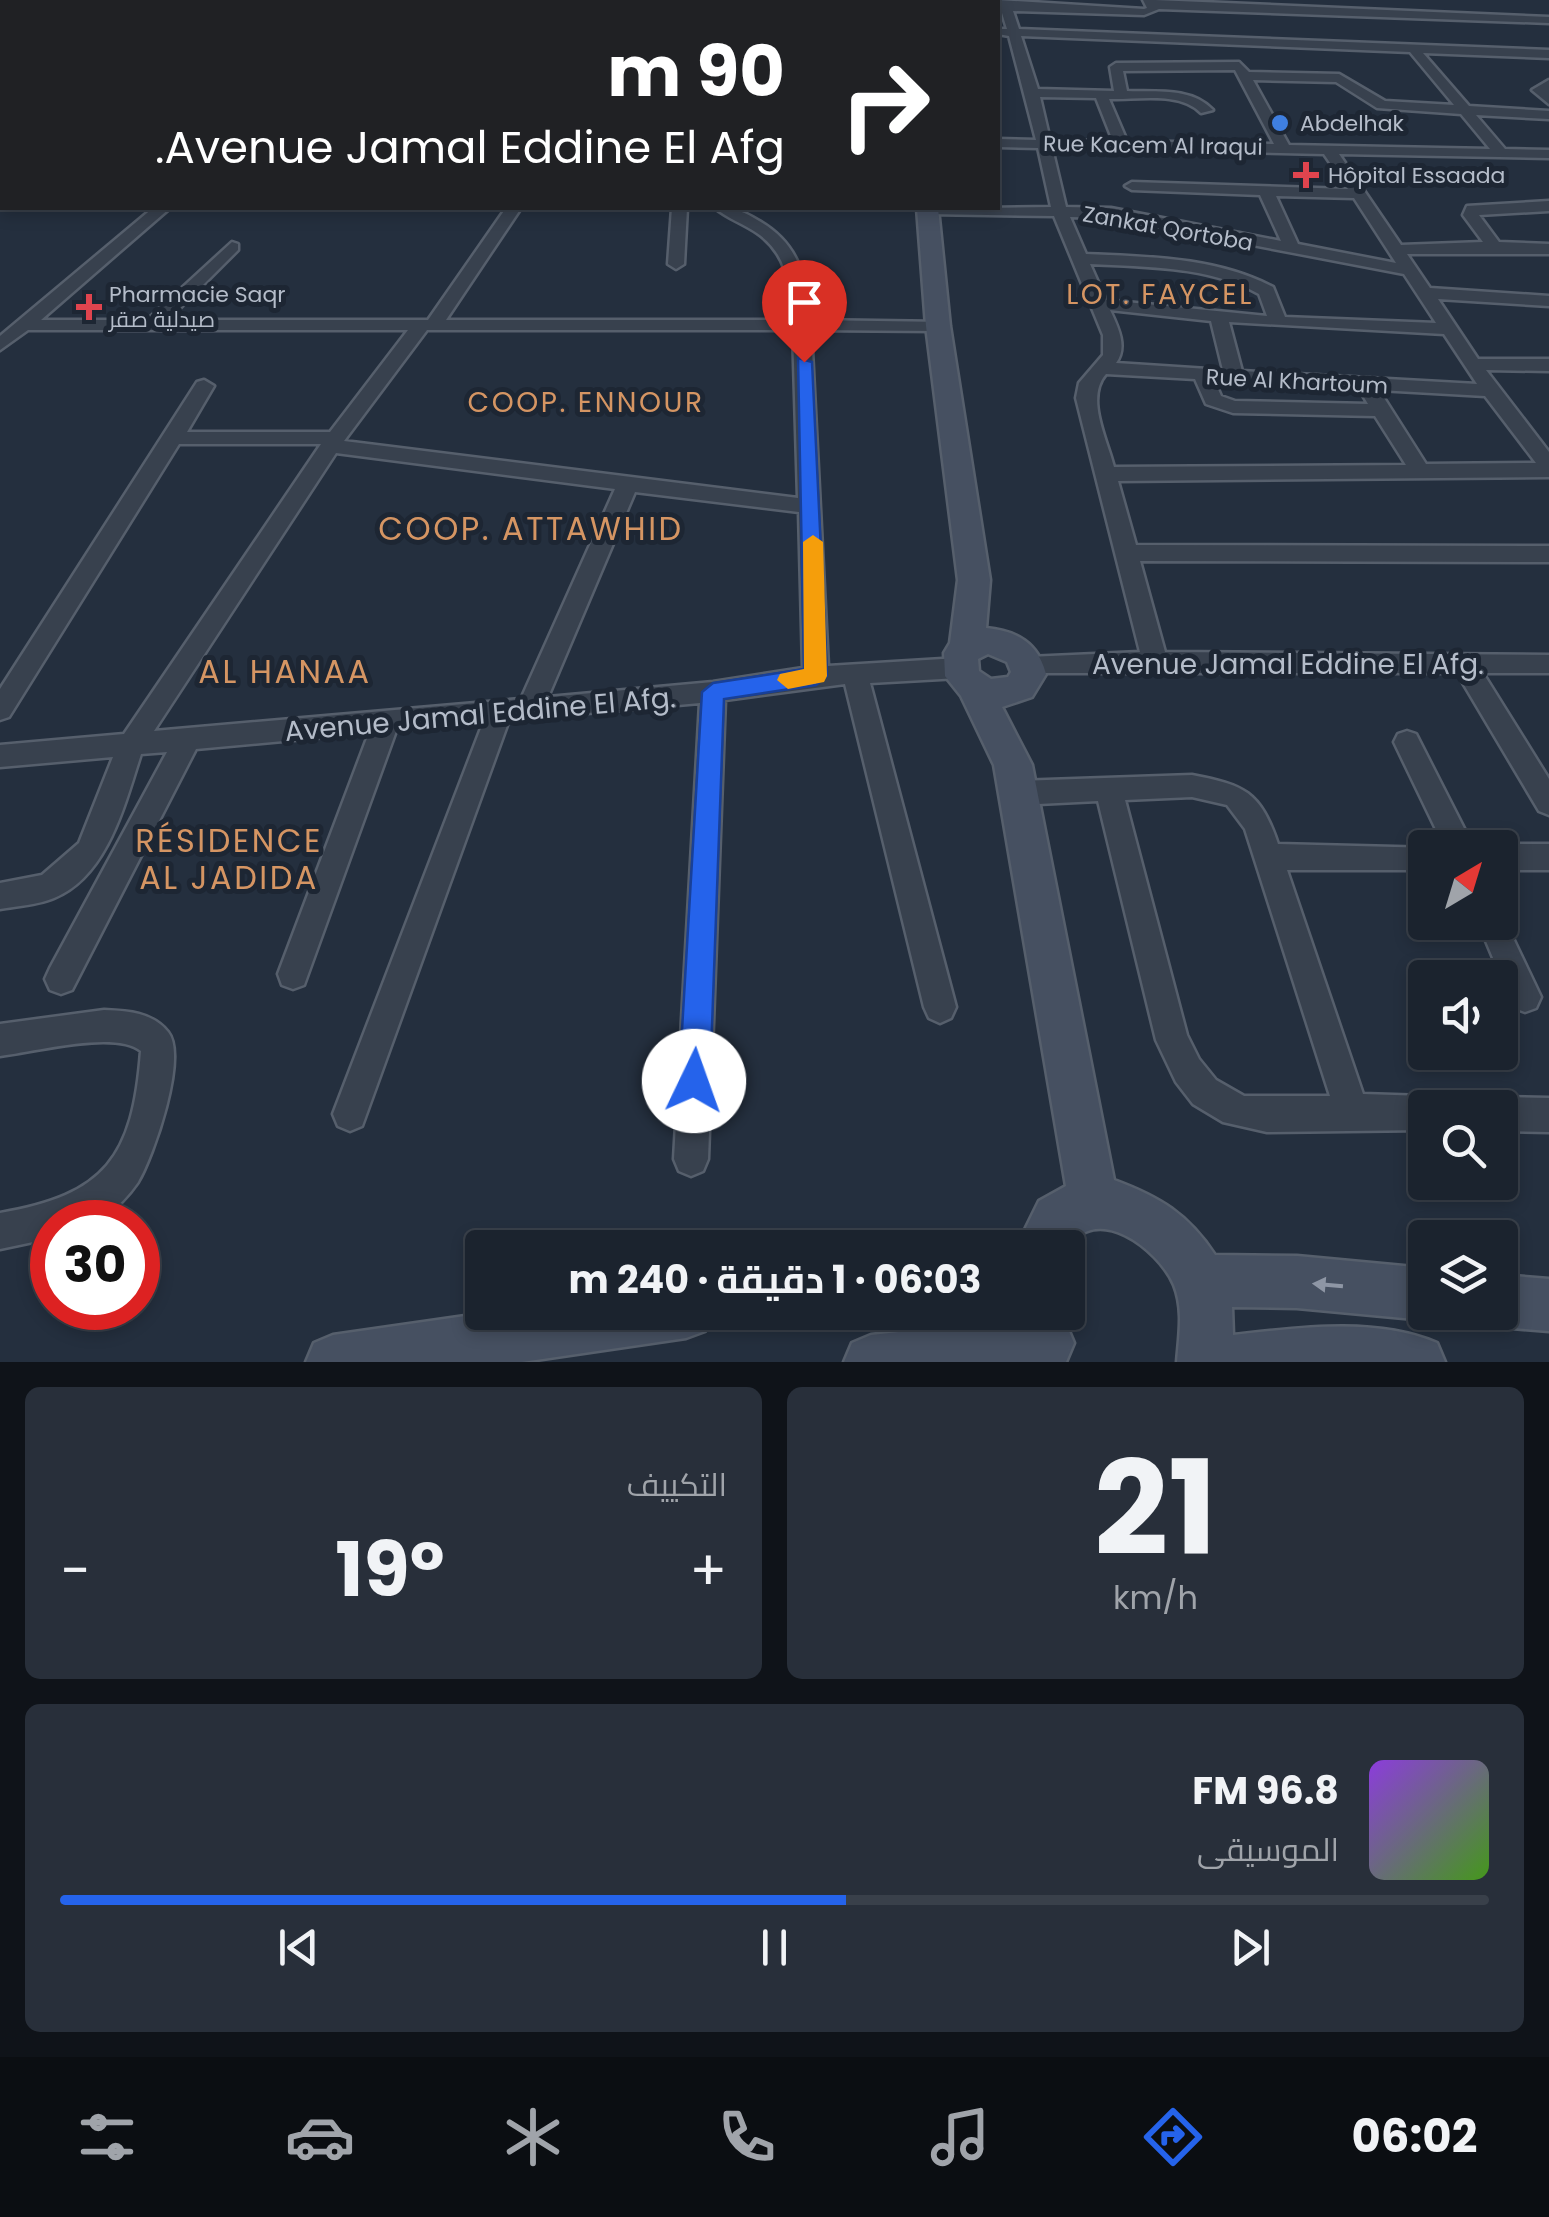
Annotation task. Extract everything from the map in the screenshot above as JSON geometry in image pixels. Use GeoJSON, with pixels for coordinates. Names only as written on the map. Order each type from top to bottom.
{"type":"FeatureCollection","features":[{"type":"Feature","properties":{"kind":"street"},"geometry":{"type":"LineString","coordinates":[[1382,0],[1393,13]]}},
{"type":"Feature","properties":{"kind":"street"},"geometry":{"type":"LineString","coordinates":[[1442,0],[1455,15]]}},
{"type":"Feature","properties":{"kind":"street"},"geometry":{"type":"LineString","coordinates":[[1502,0],[1518,18]]}},
{"type":"Feature","properties":{"kind":"street"},"geometry":{"type":"LineString","coordinates":[[1155,661],[1085,392],[1114,348],[1058,210],[1033,93],[1006,32],[1005,4],[1085,5],[1148,12],[1154,10],[1151,3],[1265,4],[1549,20]]}},
{"type":"Feature","properties":{"kind":"street"},"geometry":{"type":"LineString","coordinates":[[1325,6],[1349,44]]}},
{"type":"Feature","properties":{"kind":"street"},"geometry":{"type":"LineString","coordinates":[[1006,32],[1549,54]]}},
{"type":"Feature","properties":{"kind":"street"},"geometry":{"type":"LineString","coordinates":[[1226,41],[1283,148]]}},
{"type":"Feature","properties":{"kind":"street"},"geometry":{"type":"LineString","coordinates":[[1412,47],[1500,152]]}},
{"type":"Feature","properties":{"kind":"street"},"geometry":{"type":"LineString","coordinates":[[1121,96],[1116,66],[1340,78],[1378,104],[1549,115]]}},
{"type":"Feature","properties":{"kind":"street"},"geometry":{"type":"LineString","coordinates":[[1549,84],[1538,90],[1549,100]]}},
{"type":"Feature","properties":{"kind":"street"},"geometry":{"type":"LineString","coordinates":[[1033,93],[1187,98],[1206,110]]}},
{"type":"Feature","properties":{"kind":"street"},"geometry":{"type":"LineString","coordinates":[[1102,95],[1120,144]]}},
{"type":"Feature","properties":{"kind":"street","name":"Rue Kacem Al Iraqui"},"geometry":{"type":"LineString","coordinates":[[1000,143],[1120,144],[1260,173],[1283,148],[1500,152],[1546,157]]}},
{"type":"Feature","properties":{"kind":"street"},"geometry":{"type":"LineString","coordinates":[[1328,149],[1472,364],[1549,468]]}},
{"type":"Feature","properties":{"kind":"street"},"geometry":{"type":"LineString","coordinates":[[1260,173],[1294,250]]}},
{"type":"Feature","properties":{"kind":"street"},"geometry":{"type":"LineString","coordinates":[[1132,186],[1260,173],[1358,194]]}},
{"type":"Feature","properties":{"kind":"street"},"geometry":{"type":"LineString","coordinates":[[1494,247],[1471,215],[1472,209],[1549,206]]}},
{"type":"Feature","properties":{"kind":"street","name":"Zankat Qortoba"},"geometry":{"type":"LineString","coordinates":[[1000,209],[1126,216],[1408,270]]}},
{"type":"Feature","properties":{"kind":"street"},"geometry":{"type":"LineString","coordinates":[[0,345],[160,210]]}},
{"type":"Feature","properties":{"kind":"street"},"geometry":{"type":"LineString","coordinates":[[0,896],[50,887],[89,852],[104,824],[130,747],[333,442],[427,326],[512,210]]}},
{"type":"Feature","properties":{"kind":"street"},"geometry":{"type":"LineString","coordinates":[[676,264],[679,210]]}},
{"type":"Feature","properties":{"kind":"street"},"geometry":{"type":"LineString","coordinates":[[726,210],[791,253],[802,326],[816,676]]}},
{"type":"Feature","properties":{"kind":"street"},"geometry":{"type":"LineString","coordinates":[[927,210],[938,326],[974,580],[967,668],[1015,779],[1094,1204]]}},
{"type":"Feature","properties":{"kind":"street"},"geometry":{"type":"LineString","coordinates":[[152,325],[232,247]]}},
{"type":"Feature","properties":{"kind":"street"},"geometry":{"type":"LineString","coordinates":[[1394,250],[1549,250]]}},
{"type":"Feature","properties":{"kind":"street"},"geometry":{"type":"LineString","coordinates":[[1079,259],[1161,264],[1246,281],[1267,291],[1278,322]]}},
{"type":"Feature","properties":{"kind":"street"},"geometry":{"type":"LineString","coordinates":[[1424,292],[1549,301]]}},
{"type":"Feature","properties":{"kind":"street"},"geometry":{"type":"LineString","coordinates":[[1098,304],[1278,322],[1449,329]]}},
{"type":"Feature","properties":{"kind":"street"},"geometry":{"type":"LineString","coordinates":[[1219,316],[1234,378]]}},
{"type":"Feature","properties":{"kind":"street"},"geometry":{"type":"LineString","coordinates":[[23,325],[938,326]]}},
{"type":"Feature","properties":{"kind":"street"},"geometry":{"type":"LineString","coordinates":[[1472,364],[1549,365]]}},
{"type":"Feature","properties":{"kind":"street","name":"Rue Al Khartoum"},"geometry":{"type":"LineString","coordinates":[[1102,368],[1491,391]]}},
{"type":"Feature","properties":{"kind":"street"},"geometry":{"type":"LineString","coordinates":[[1203,376],[1213,400],[1233,407],[1381,410]]}},
{"type":"Feature","properties":{"kind":"street"},"geometry":{"type":"LineString","coordinates":[[0,710],[204,386]]}},
{"type":"Feature","properties":{"kind":"street"},"geometry":{"type":"LineString","coordinates":[[1367,386],[1420,471]]}},
{"type":"Feature","properties":{"kind":"street"},"geometry":{"type":"LineString","coordinates":[[173,438],[333,442],[812,506]]}},
{"type":"Feature","properties":{"kind":"street"},"geometry":{"type":"LineString","coordinates":[[1105,474],[1549,468]]}},
{"type":"Feature","properties":{"kind":"street"},"geometry":{"type":"LineString","coordinates":[[350,1114],[515,710],[629,482]]}},
{"type":"Feature","properties":{"kind":"street"},"geometry":{"type":"LineString","coordinates":[[1126,553],[1549,554]]}},
{"type":"Feature","properties":{"kind":"street"},"geometry":{"type":"LineString","coordinates":[[974,580],[1020,666],[1015,779]]}},
{"type":"Feature","properties":{"kind":"street"},"geometry":{"type":"LineString","coordinates":[[967,668],[992,641],[1020,666]]}},
{"type":"Feature","properties":{"kind":"street","name":"Avenue Jamal Eddine El Afg."},"geometry":{"type":"LineString","coordinates":[[1020,666],[1155,661],[1549,664]]}},
{"type":"Feature","properties":{"kind":"street"},"geometry":{"type":"LineString","coordinates":[[1465,665],[1549,804]]}},
{"type":"Feature","properties":{"kind":"street"},"geometry":{"type":"LineString","coordinates":[[967,668],[1004,694],[1020,666]]}},
{"type":"Feature","properties":{"kind":"street","name":"Avenue Jamal Eddine El Afg."},"geometry":{"type":"LineString","coordinates":[[0,756],[713,692],[816,676],[967,668]]}},
{"type":"Feature","properties":{"kind":"street"},"geometry":{"type":"LineString","coordinates":[[855,674],[940,1007]]}},
{"type":"Feature","properties":{"kind":"street"},"geometry":{"type":"LineString","coordinates":[[691,1159],[713,692]]}},
{"type":"Feature","properties":{"kind":"street"},"geometry":{"type":"LineString","coordinates":[[293,974],[386,722]]}},
{"type":"Feature","properties":{"kind":"street"},"geometry":{"type":"LineString","coordinates":[[61,979],[186,742]]}},
{"type":"Feature","properties":{"kind":"street"},"geometry":{"type":"LineString","coordinates":[[1407,742],[1451,830]]}},
{"type":"Feature","properties":{"kind":"street"},"geometry":{"type":"LineString","coordinates":[[1015,779],[1109,791],[1192,786],[1235,795],[1257,823],[1352,1111]]}},
{"type":"Feature","properties":{"kind":"street"},"geometry":{"type":"LineString","coordinates":[[1109,791],[1172,1040],[1186,1075],[1207,1099],[1235,1111],[1408,1113]]}},
{"type":"Feature","properties":{"kind":"street"},"geometry":{"type":"LineString","coordinates":[[1266,857],[1408,857]]}},
{"type":"Feature","properties":{"kind":"street"},"geometry":{"type":"LineString","coordinates":[[1518,857],[1549,857]]}},
{"type":"Feature","properties":{"kind":"street"},"geometry":{"type":"LineString","coordinates":[[1500,940],[1525,996]]}},
{"type":"Feature","properties":{"kind":"street"},"geometry":{"type":"LineString","coordinates":[[0,1040],[104,1026],[137,1028],[158,1044],[158,1068],[145,1121],[134,1158],[120,1182],[94,1204],[68,1216],[0,1231]]}},
{"type":"Feature","properties":{"kind":"street"},"geometry":{"type":"LineString","coordinates":[[1518,1114],[1549,1114]]}},
{"type":"Feature","properties":{"kind":"street"},"geometry":{"type":"LineString","coordinates":[[1051,1230],[1058,1219],[1094,1204],[1123,1206],[1147,1215],[1179,1243],[1202,1281],[1210,1310],[1204,1362]]}},
{"type":"Feature","properties":{"kind":"street"},"geometry":{"type":"LineString","coordinates":[[1202,1281],[1297,1282],[1408,1292]]}},
{"type":"Feature","properties":{"kind":"street"},"geometry":{"type":"LineString","coordinates":[[1518,1302],[1549,1305]]}},
{"type":"Feature","properties":{"kind":"street"},"geometry":{"type":"LineString","coordinates":[[333,1362],[559,1330]]}},
{"type":"Feature","properties":{"kind":"street"},"geometry":{"type":"LineString","coordinates":[[871,1362],[1048,1339]]}},
{"type":"Feature","properties":{"kind":"street"},"geometry":{"type":"LineString","coordinates":[[1232,1362],[1322,1353],[1418,1362]]}},
{"type":"Feature","properties":{"kind":"slow traffic"},"geometry":{"type":"LineString","coordinates":[[788,680],[816,676],[813,542]]}},
{"type":"Feature","properties":{"kind":"place","name":"Abdelhak"},"geometry":{"type":"Point","coordinates":[1280,123]}},
{"type":"Feature","properties":{"kind":"place","name":"Hôpital Essaada"},"geometry":{"type":"Point","coordinates":[1306,175]}},
{"type":"Feature","properties":{"kind":"place","name":"Pharmacie Saqr صيدلية صقر"},"geometry":{"type":"Point","coordinates":[89,307]}},
{"type":"Feature","properties":{"kind":"district","name":"LOT. FAYCEL"},"geometry":{"type":"Point","coordinates":[1160,294]}},
{"type":"Feature","properties":{"kind":"district","name":"COOP. ENNOUR"},"geometry":{"type":"Point","coordinates":[586,402]}},
{"type":"Feature","properties":{"kind":"district","name":"COOP. ATTAWHID"},"geometry":{"type":"Point","coordinates":[531,529]}},
{"type":"Feature","properties":{"kind":"district","name":"AL HANAA"},"geometry":{"type":"Point","coordinates":[285,672]}},
{"type":"Feature","properties":{"kind":"district","name":"RÉSIDENCE AL JADIDA"},"geometry":{"type":"Point","coordinates":[229,860]}},
{"type":"Feature","properties":{"kind":"route"},"geometry":{"type":"LineString","coordinates":[[694,1081],[713,692],[816,676],[804,362]]}}]}
